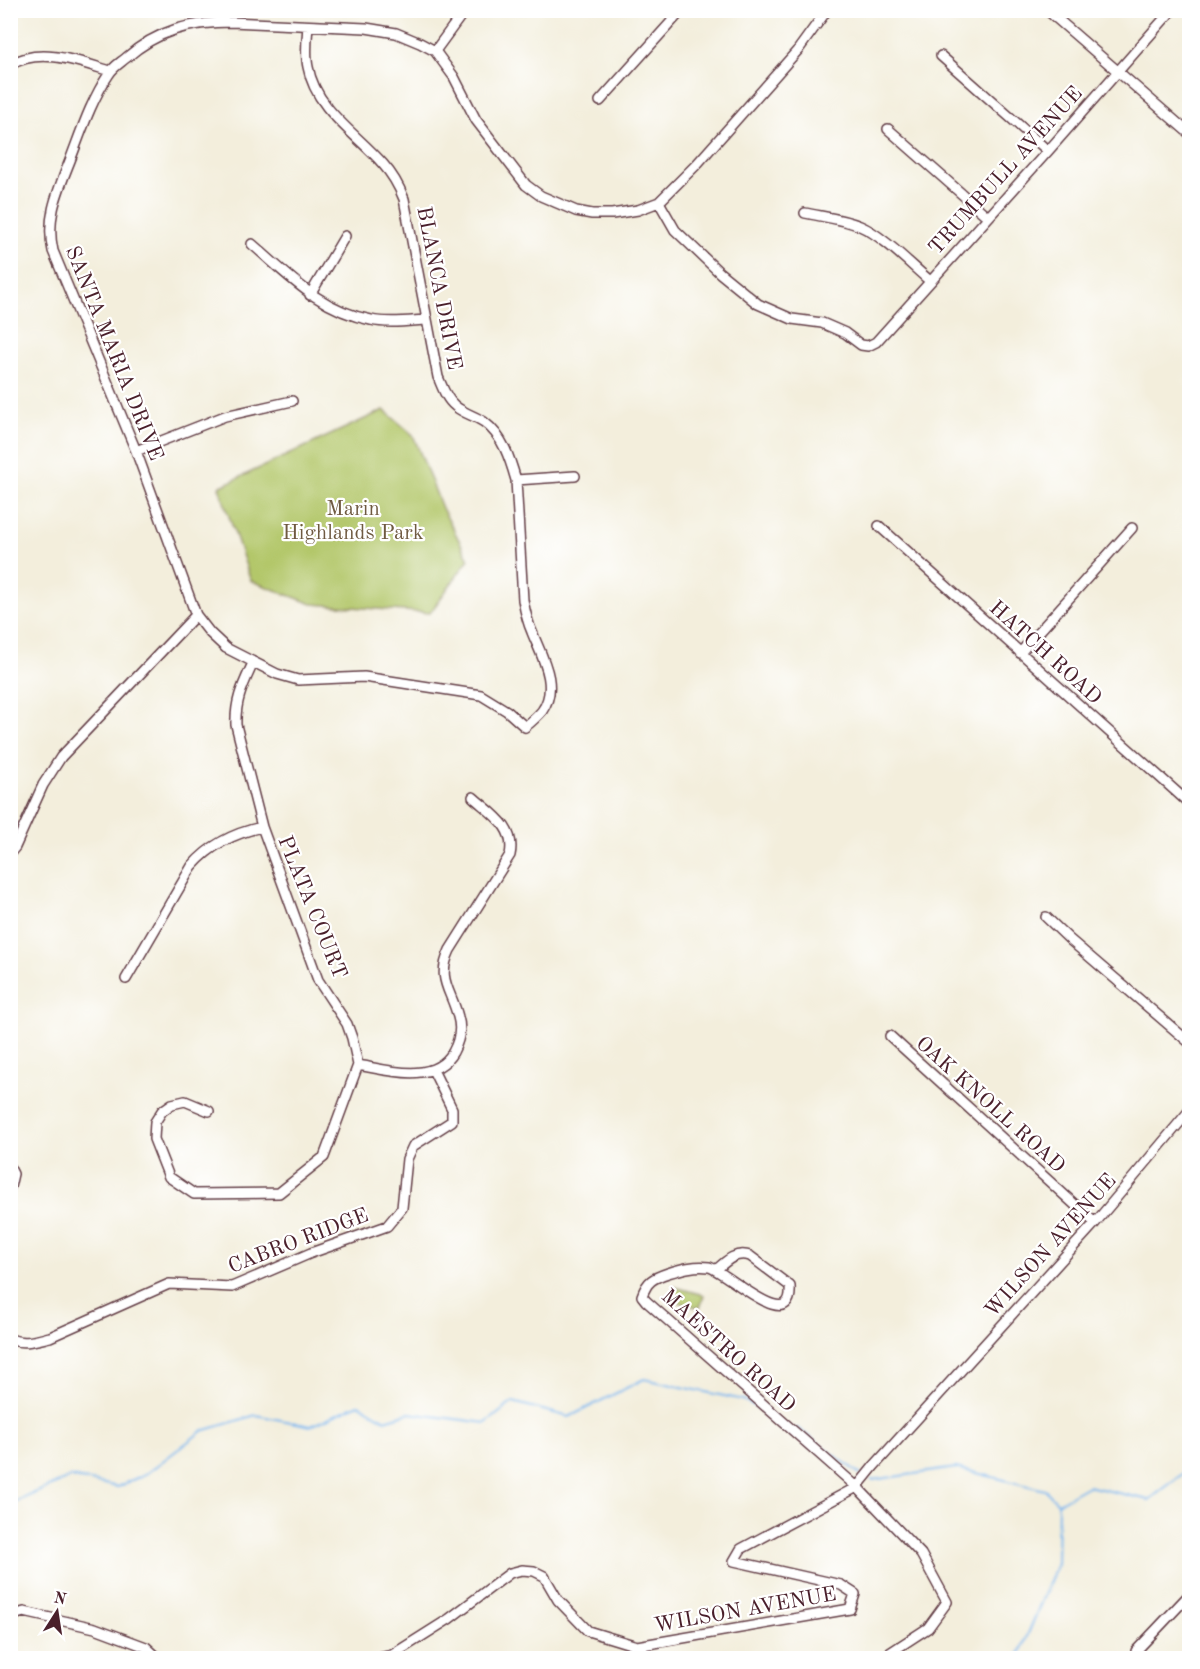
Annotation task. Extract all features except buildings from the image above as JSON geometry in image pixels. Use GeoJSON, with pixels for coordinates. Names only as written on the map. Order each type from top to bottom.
{"type":"FeatureCollection","features":[{"type":"Feature","properties":{"kind":"street"},"geometry":{"type":"LineString","coordinates":[[435,51],[465,10]]}},
{"type":"Feature","properties":{"kind":"street"},"geometry":{"type":"LineString","coordinates":[[600,101],[682,10]]}},
{"type":"Feature","properties":{"kind":"street","name":"SANTA MARIA DRIVE"},"geometry":{"type":"LineString","coordinates":[[525,727],[507,711],[481,695],[364,677],[298,680],[277,674],[226,648],[196,615],[136,451],[53,251],[50,236],[55,199],[90,111],[110,71],[150,40],[184,26],[216,22],[366,28],[396,33],[435,51],[454,77],[482,128],[526,185],[541,196],[568,208],[592,214],[612,214],[638,210],[659,202],[697,164],[790,59],[827,10]]}},
{"type":"Feature","properties":{"kind":"street"},"geometry":{"type":"LineString","coordinates":[[1047,10],[1190,135]]}},
{"type":"Feature","properties":{"kind":"street","name":"TRUMBULL AVENUE"},"geometry":{"type":"LineString","coordinates":[[659,202],[675,230],[720,273],[758,303],[792,319],[822,323],[845,333],[861,345],[868,346],[876,342],[1172,10]]}},
{"type":"Feature","properties":{"kind":"street","name":"BLANCA DRIVE"},"geometry":{"type":"LineString","coordinates":[[308,26],[307,67],[319,97],[327,108],[383,163],[404,199],[438,377],[446,395],[454,405],[484,423],[496,434],[508,456],[516,480],[523,600],[529,624],[549,676],[549,695],[543,710],[525,727]]}},
{"type":"Feature","properties":{"kind":"street"},"geometry":{"type":"LineString","coordinates":[[941,56],[1048,151]]}},
{"type":"Feature","properties":{"kind":"street"},"geometry":{"type":"LineString","coordinates":[[10,65],[16,61],[48,57],[76,61],[110,71]]}},
{"type":"Feature","properties":{"kind":"street"},"geometry":{"type":"LineString","coordinates":[[888,129],[988,217]]}},
{"type":"Feature","properties":{"kind":"street"},"geometry":{"type":"LineString","coordinates":[[805,213],[863,227],[930,281]]}},
{"type":"Feature","properties":{"kind":"street"},"geometry":{"type":"LineString","coordinates":[[310,295],[345,236]]}},
{"type":"Feature","properties":{"kind":"street"},"geometry":{"type":"LineString","coordinates":[[252,244],[310,295],[345,312],[372,321],[426,320]]}},
{"type":"Feature","properties":{"kind":"street"},"geometry":{"type":"LineString","coordinates":[[136,451],[225,416],[292,400]]}},
{"type":"Feature","properties":{"kind":"street"},"geometry":{"type":"LineString","coordinates":[[516,480],[575,476]]}},
{"type":"Feature","properties":{"kind":"street","name":"HATCH ROAD"},"geometry":{"type":"LineString","coordinates":[[879,526],[1190,804]]}},
{"type":"Feature","properties":{"kind":"street"},"geometry":{"type":"LineString","coordinates":[[1020,653],[1132,528]]}},
{"type":"Feature","properties":{"kind":"street"},"geometry":{"type":"LineString","coordinates":[[10,853],[15,847],[43,785],[61,757],[196,615]]}},
{"type":"Feature","properties":{"kind":"street","name":"PLATA COURT"},"geometry":{"type":"LineString","coordinates":[[254,663],[245,681],[236,709],[236,725],[262,826],[318,980],[347,1024],[358,1065]]}},
{"type":"Feature","properties":{"kind":"street"},"geometry":{"type":"LineString","coordinates":[[209,1111],[185,1101],[179,1102],[172,1104],[162,1112],[155,1122],[154,1139],[169,1177],[194,1194],[279,1193],[324,1157],[358,1065],[416,1073],[433,1070],[449,1060],[457,1045],[460,1031],[458,1017],[446,987],[444,966],[446,959],[510,855],[512,848],[509,832],[473,797]]}},
{"type":"Feature","properties":{"kind":"street"},"geometry":{"type":"LineString","coordinates":[[126,979],[192,866],[220,842],[262,826]]}},
{"type":"Feature","properties":{"kind":"street"},"geometry":{"type":"LineString","coordinates":[[1046,917],[1190,1043]]}},
{"type":"Feature","properties":{"kind":"street","name":"OAK KNOLL ROAD"},"geometry":{"type":"LineString","coordinates":[[890,1036],[1095,1222]]}},
{"type":"Feature","properties":{"kind":"street","name":"CABRO RIDGE"},"geometry":{"type":"LineString","coordinates":[[10,1339],[17,1342],[30,1342],[50,1337],[169,1284],[232,1287],[311,1253],[387,1226],[402,1208],[407,1159],[413,1146],[452,1121],[452,1109],[433,1070]]}},
{"type":"Feature","properties":{"kind":"street","name":"WILSON AVENUE"},"geometry":{"type":"LineString","coordinates":[[379,1659],[392,1655],[454,1616],[510,1573],[522,1570],[534,1571],[544,1576],[558,1600],[588,1631],[638,1646],[850,1609],[855,1594],[841,1585],[734,1561],[741,1549],[857,1487],[1095,1222],[1190,1110]]}},
{"type":"Feature","properties":{"kind":"street"},"geometry":{"type":"LineString","coordinates":[[1181,1122],[1190,1130]]}},
{"type":"Feature","properties":{"kind":"street"},"geometry":{"type":"LineString","coordinates":[[10,1168],[13,1174],[10,1187]]}},
{"type":"Feature","properties":{"kind":"street"},"geometry":{"type":"LineString","coordinates":[[738,1254],[750,1256],[790,1286],[791,1294],[786,1303],[779,1306],[770,1304],[716,1269],[738,1254]]}},
{"type":"Feature","properties":{"kind":"street","name":"MAESTRO ROAD"},"geometry":{"type":"LineString","coordinates":[[716,1269],[698,1266],[658,1276],[649,1281],[642,1296],[857,1487]]}},
{"type":"Feature","properties":{"kind":"street"},"geometry":{"type":"LineString","coordinates":[[857,1487],[921,1554],[947,1602],[928,1629],[882,1659]]}},
{"type":"Feature","properties":{"kind":"street"},"geometry":{"type":"LineString","coordinates":[[1136,1651],[1190,1594]]}},
{"type":"Feature","properties":{"kind":"street"},"geometry":{"type":"LineString","coordinates":[[10,1616],[24,1612],[95,1628],[146,1647],[158,1659]]}},
{"type":"Feature","properties":{"kind":"green space","name":"Marin Highlands Park"},"geometry":{"type":"Polygon","coordinates":[[[384,410],[413,435],[442,508],[469,559],[430,613],[312,604],[251,581],[219,487],[384,410]]]}},
{"type":"Feature","properties":{"kind":"green space"},"geometry":{"type":"Polygon","coordinates":[[[675,1287],[704,1295],[700,1308],[671,1300],[675,1287]]]}},
{"type":"Feature","properties":{"kind":"waterway"},"geometry":{"type":"LineString","coordinates":[[17,1501],[71,1477],[118,1487],[147,1473],[202,1431],[256,1415],[311,1426],[359,1404],[385,1420],[409,1413],[486,1423],[513,1402],[569,1417],[644,1379],[743,1400],[761,1409]]}},
{"type":"Feature","properties":{"kind":"waterway"},"geometry":{"type":"LineString","coordinates":[[797,1428],[860,1474]]}},
{"type":"Feature","properties":{"kind":"waterway"},"geometry":{"type":"LineString","coordinates":[[872,1480],[956,1468],[1045,1490],[1058,1503]]}},
{"type":"Feature","properties":{"kind":"waterway"},"geometry":{"type":"LineString","coordinates":[[1018,1658],[1057,1564],[1058,1503],[1088,1486],[1149,1500],[1190,1468]]}}]}
